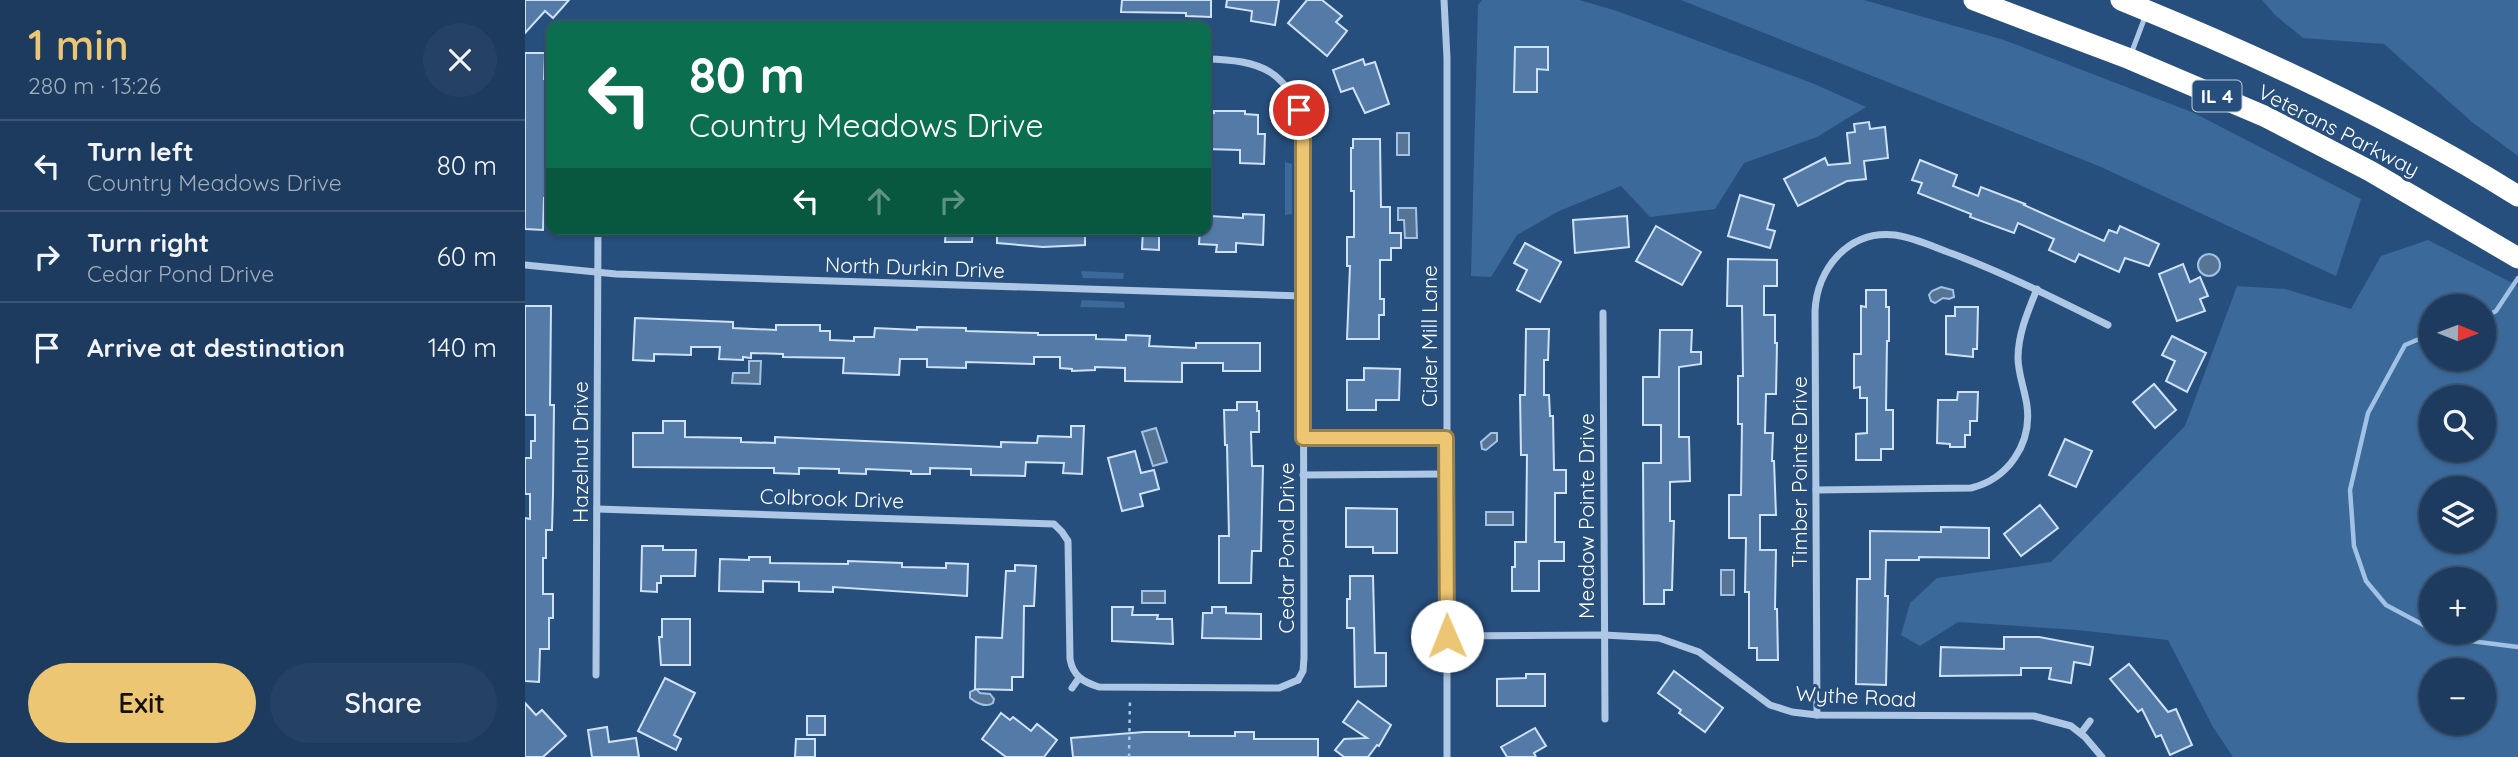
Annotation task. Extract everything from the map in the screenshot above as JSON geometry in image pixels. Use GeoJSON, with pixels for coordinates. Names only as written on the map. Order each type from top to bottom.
{"type":"FeatureCollection","features":[{"type":"Feature","properties":{"kind":"highway","name":"Veterans Parkway"},"geometry":{"type":"LineString","coordinates":[[1974,0],[2130,59],[2264,116],[2449,216],[2518,258]]}},
{"type":"Feature","properties":{"kind":"highway","name":"Veterans Parkway"},"geometry":{"type":"LineString","coordinates":[[2121,0],[2327,90],[2478,171],[2518,196]]}},
{"type":"Feature","properties":{"kind":"street","name":"Cider Mill Lane"},"geometry":{"type":"LineString","coordinates":[[1444,0],[1447,58],[1447,757]]}},
{"type":"Feature","properties":{"kind":"street","name":"Cedar Pond Drive"},"geometry":{"type":"LineString","coordinates":[[1079,678],[1100,687],[1279,688],[1300,683],[1303,671],[1303,127],[1293,96],[1272,71],[1248,62],[1211,59]]}},
{"type":"Feature","properties":{"kind":"street","name":"Hazelnut Drive"},"geometry":{"type":"LineString","coordinates":[[596,675],[598,235]]}},
{"type":"Feature","properties":{"kind":"street","name":"Timber Pointe Drive"},"geometry":{"type":"LineString","coordinates":[[1817,715],[1816,297],[1819,282],[1839,254],[1855,243],[1882,235],[1895,235],[1920,241],[2037,289]]}},
{"type":"Feature","properties":{"kind":"street","name":"North Durkin Drive"},"geometry":{"type":"LineString","coordinates":[[525,265],[598,273],[1303,296]]}},
{"type":"Feature","properties":{"kind":"street"},"geometry":{"type":"LineString","coordinates":[[1816,490],[1971,488],[1993,480],[2006,469],[2023,443],[2028,424],[2018,345],[2037,289],[2108,325]]}},
{"type":"Feature","properties":{"kind":"street","name":"Meadow Pointe Drive"},"geometry":{"type":"LineString","coordinates":[[1603,313],[1605,719]]}},
{"type":"Feature","properties":{"kind":"street"},"geometry":{"type":"LineString","coordinates":[[1303,438],[1446,438]]}},
{"type":"Feature","properties":{"kind":"street"},"geometry":{"type":"LineString","coordinates":[[1303,475],[1447,474]]}},
{"type":"Feature","properties":{"kind":"street","name":"Colbrook Drive"},"geometry":{"type":"LineString","coordinates":[[597,509],[1042,522],[1053,524],[1062,532]]}},
{"type":"Feature","properties":{"kind":"street"},"geometry":{"type":"LineString","coordinates":[[1070,525],[1062,532],[1068,541],[1070,554],[1070,659],[1072,670],[1079,678],[1072,688]]}},
{"type":"Feature","properties":{"kind":"street","name":"Wythe Road"},"geometry":{"type":"LineString","coordinates":[[1447,636],[1604,635],[1659,638],[1699,652],[1717,663],[1757,697],[1770,705],[1793,712],[1817,715],[2034,716],[2062,723],[2081,733],[2102,757]]}},
{"type":"Feature","properties":{"kind":"street"},"geometry":{"type":"LineString","coordinates":[[2081,733],[2091,721]]}},
{"type":"Feature","properties":{"kind":"lane"},"geometry":{"type":"LineString","coordinates":[[2130,59],[2147,11]]}},
{"type":"Feature","properties":{"kind":"path"},"geometry":{"type":"LineString","coordinates":[[1129,757],[1130,698]]}},
{"type":"Feature","properties":{"kind":"shaded area"},"geometry":{"type":"Polygon","coordinates":[[[1482,0],[1579,0],[1617,11],[1812,83],[1866,107],[1817,137],[1744,163],[1715,209],[1650,217],[1621,186],[1559,211],[1517,235],[1491,277],[1471,276],[1478,5],[1482,0]]]}},
{"type":"Feature","properties":{"kind":"shaded area"},"geometry":{"type":"Polygon","coordinates":[[[1681,0],[1864,0],[2004,40],[2194,113],[2361,199],[2336,276],[2101,167],[1681,0]]]}},
{"type":"Feature","properties":{"kind":"shaded area"},"geometry":{"type":"Polygon","coordinates":[[[2262,0],[2518,0],[2518,156],[2472,122],[2384,44],[2303,38],[2275,15],[2262,0]]]}},
{"type":"Feature","properties":{"kind":"shaded area"},"geometry":{"type":"Polygon","coordinates":[[[1397,133],[1409,133],[1409,155],[1397,155],[1397,133]]]}},
{"type":"Feature","properties":{"kind":"shaded area"},"geometry":{"type":"Polygon","coordinates":[[[1285,162],[1292,164],[1292,214],[1285,215],[1285,162]]]}},
{"type":"Feature","properties":{"kind":"shaded area"},"geometry":{"type":"Polygon","coordinates":[[[1398,208],[1416,208],[1417,238],[1405,238],[1404,220],[1398,220],[1398,208]]]}},
{"type":"Feature","properties":{"kind":"shaded area"},"geometry":{"type":"Polygon","coordinates":[[[2428,240],[2518,286],[2518,757],[2233,757],[2213,727],[2168,640],[2077,630],[1958,622],[1920,646],[1901,635],[1910,603],[1937,578],[2051,562],[2185,426],[2237,286],[2285,289],[2351,309],[2381,256],[2428,240]]]}},
{"type":"Feature","properties":{"kind":"shaded area"},"geometry":{"type":"Polygon","coordinates":[[[2209,254],[2217,257],[2220,265],[2217,273],[2209,276],[2201,273],[2198,265],[2201,257],[2209,254]]]}},
{"type":"Feature","properties":{"kind":"shaded area"},"geometry":{"type":"Polygon","coordinates":[[[1081,271],[1124,273],[1123,279],[1083,278],[1081,271]]]}},
{"type":"Feature","properties":{"kind":"shaded area"},"geometry":{"type":"Polygon","coordinates":[[[1941,287],[1953,290],[1954,297],[1943,298],[1935,303],[1931,301],[1929,295],[1941,287]]]}},
{"type":"Feature","properties":{"kind":"shaded area"},"geometry":{"type":"Polygon","coordinates":[[[1082,300],[1124,302],[1125,308],[1080,307],[1082,300]]]}},
{"type":"Feature","properties":{"kind":"shaded area"},"geometry":{"type":"Polygon","coordinates":[[[749,361],[761,361],[760,384],[732,383],[733,373],[749,373],[749,361]]]}},
{"type":"Feature","properties":{"kind":"shaded area"},"geometry":{"type":"Polygon","coordinates":[[[1156,428],[1167,462],[1153,466],[1142,432],[1156,428]]]}},
{"type":"Feature","properties":{"kind":"shaded area"},"geometry":{"type":"Polygon","coordinates":[[[1491,433],[1497,433],[1497,441],[1486,450],[1482,449],[1481,442],[1491,433]]]}},
{"type":"Feature","properties":{"kind":"shaded area"},"geometry":{"type":"Polygon","coordinates":[[[1486,512],[1513,512],[1513,525],[1486,525],[1486,512]]]}},
{"type":"Feature","properties":{"kind":"shaded area"},"geometry":{"type":"Polygon","coordinates":[[[1721,570],[1734,570],[1734,595],[1721,595],[1721,570]]]}},
{"type":"Feature","properties":{"kind":"shaded area"},"geometry":{"type":"Polygon","coordinates":[[[1142,591],[1165,591],[1165,603],[1142,603],[1142,591]]]}},
{"type":"Feature","properties":{"kind":"shaded area"},"geometry":{"type":"Polygon","coordinates":[[[976,689],[980,693],[990,694],[994,699],[993,703],[984,705],[970,698],[970,692],[976,689]]]}},
{"type":"Feature","properties":{"kind":"building"},"geometry":{"type":"Polygon","coordinates":[[[525,0],[569,0],[553,18],[545,11],[525,33],[525,0]]]}},
{"type":"Feature","properties":{"kind":"building"},"geometry":{"type":"Polygon","coordinates":[[[1122,0],[1211,0],[1211,17],[1186,16],[1186,13],[1121,12],[1122,0]]]}},
{"type":"Feature","properties":{"kind":"building"},"geometry":{"type":"Polygon","coordinates":[[[1227,0],[1279,0],[1275,25],[1251,21],[1252,11],[1226,7],[1227,0]]]}},
{"type":"Feature","properties":{"kind":"building"},"geometry":{"type":"Polygon","coordinates":[[[1307,0],[1322,0],[1342,16],[1336,22],[1347,31],[1327,56],[1288,23],[1307,0]]]}},
{"type":"Feature","properties":{"kind":"building"},"geometry":{"type":"Polygon","coordinates":[[[1515,47],[1548,47],[1548,70],[1537,69],[1537,92],[1514,92],[1515,47]]]}},
{"type":"Feature","properties":{"kind":"building"},"geometry":{"type":"Polygon","coordinates":[[[525,53],[545,53],[546,198],[543,230],[525,229],[525,53]]]}},
{"type":"Feature","properties":{"kind":"building"},"geometry":{"type":"Polygon","coordinates":[[[1363,59],[1365,65],[1375,62],[1389,104],[1365,113],[1353,88],[1341,92],[1333,70],[1363,59]]]}},
{"type":"Feature","properties":{"kind":"building"},"geometry":{"type":"Polygon","coordinates":[[[1245,111],[1245,114],[1258,115],[1258,134],[1265,134],[1264,164],[1240,163],[1240,150],[1211,149],[1211,113],[1245,111]]]}},
{"type":"Feature","properties":{"kind":"building"},"geometry":{"type":"Polygon","coordinates":[[[1869,122],[1870,129],[1885,127],[1888,158],[1864,161],[1866,179],[1847,181],[1798,206],[1784,179],[1825,158],[1828,165],[1850,163],[1847,133],[1855,132],[1854,124],[1869,122]]]}},
{"type":"Feature","properties":{"kind":"building"},"geometry":{"type":"Polygon","coordinates":[[[1353,139],[1380,139],[1381,207],[1390,207],[1390,233],[1401,233],[1401,248],[1391,248],[1391,260],[1380,260],[1380,299],[1384,299],[1384,315],[1379,315],[1379,339],[1347,339],[1350,266],[1347,266],[1347,237],[1354,237],[1354,191],[1351,191],[1353,139]]]}},
{"type":"Feature","properties":{"kind":"building"},"geometry":{"type":"Polygon","coordinates":[[[1920,160],[1957,175],[1953,186],[1978,196],[1981,187],[2025,204],[2104,241],[2109,230],[2117,233],[2120,226],[2159,244],[2149,266],[2125,258],[2119,272],[2079,254],[2075,262],[2049,250],[2054,239],[2018,223],[2014,233],[1970,217],[1971,214],[1918,193],[1922,183],[1912,180],[1920,160]]]}},
{"type":"Feature","properties":{"kind":"building"},"geometry":{"type":"Polygon","coordinates":[[[1740,195],[1774,205],[1767,229],[1775,231],[1770,248],[1728,236],[1740,195]]]}},
{"type":"Feature","properties":{"kind":"building"},"geometry":{"type":"Polygon","coordinates":[[[1243,214],[1264,215],[1263,245],[1236,243],[1236,252],[1216,252],[1217,245],[1199,244],[1200,235],[1211,235],[1211,216],[1243,218],[1243,214]]]}},
{"type":"Feature","properties":{"kind":"building"},"geometry":{"type":"Polygon","coordinates":[[[1627,216],[1629,247],[1575,253],[1573,220],[1627,216]]]}},
{"type":"Feature","properties":{"kind":"building"},"geometry":{"type":"Polygon","coordinates":[[[1656,226],[1701,252],[1682,285],[1636,261],[1656,226]]]}},
{"type":"Feature","properties":{"kind":"building"},"geometry":{"type":"Polygon","coordinates":[[[946,235],[973,235],[972,242],[945,242],[946,235]]]}},
{"type":"Feature","properties":{"kind":"building"},"geometry":{"type":"Polygon","coordinates":[[[997,235],[1085,235],[1085,245],[1043,247],[997,243],[997,235]]]}},
{"type":"Feature","properties":{"kind":"building"},"geometry":{"type":"Polygon","coordinates":[[[1143,235],[1159,235],[1159,250],[1142,249],[1143,235]]]}},
{"type":"Feature","properties":{"kind":"building"},"geometry":{"type":"Polygon","coordinates":[[[1525,243],[1561,262],[1540,302],[1517,290],[1527,270],[1514,263],[1525,243]]]}},
{"type":"Feature","properties":{"kind":"building"},"geometry":{"type":"Polygon","coordinates":[[[1728,259],[1777,260],[1777,286],[1764,286],[1764,315],[1775,315],[1777,343],[1776,394],[1766,394],[1765,433],[1773,433],[1776,515],[1760,515],[1760,550],[1776,550],[1778,660],[1757,660],[1757,648],[1749,648],[1749,592],[1745,592],[1746,538],[1729,538],[1729,495],[1741,495],[1742,424],[1738,424],[1738,376],[1743,376],[1742,306],[1727,306],[1728,259]]]}},
{"type":"Feature","properties":{"kind":"building"},"geometry":{"type":"Polygon","coordinates":[[[2183,264],[2190,282],[2200,277],[2208,296],[2200,299],[2205,311],[2177,321],[2159,274],[2183,264]]]}},
{"type":"Feature","properties":{"kind":"building"},"geometry":{"type":"Polygon","coordinates":[[[1866,290],[1886,290],[1886,307],[1889,307],[1886,410],[1893,410],[1893,449],[1881,449],[1881,460],[1856,460],[1856,434],[1867,433],[1867,398],[1860,398],[1860,387],[1854,388],[1854,354],[1861,354],[1861,306],[1866,307],[1866,290]]]}},
{"type":"Feature","properties":{"kind":"building"},"geometry":{"type":"Polygon","coordinates":[[[525,306],[551,306],[550,405],[554,405],[552,530],[546,530],[543,594],[553,594],[553,618],[549,618],[549,649],[540,649],[539,682],[525,681],[525,518],[530,519],[530,494],[525,494],[525,458],[531,458],[531,441],[535,441],[535,415],[525,415],[525,306]]]}},
{"type":"Feature","properties":{"kind":"building"},"geometry":{"type":"Polygon","coordinates":[[[1955,307],[1978,307],[1977,349],[1973,349],[1973,357],[1946,354],[1946,316],[1955,316],[1955,307]]]}},
{"type":"Feature","properties":{"kind":"building"},"geometry":{"type":"Polygon","coordinates":[[[635,318],[733,322],[733,328],[776,330],[776,325],[820,325],[820,331],[830,331],[830,340],[854,341],[854,337],[874,337],[875,328],[917,330],[917,327],[966,328],[966,331],[1038,335],[1096,335],[1096,339],[1126,340],[1126,335],[1150,336],[1149,346],[1196,348],[1196,343],[1260,343],[1260,371],[1223,371],[1223,363],[1182,363],[1182,382],[1125,381],[1125,368],[1095,367],[1095,370],[1072,371],[1060,368],[1060,357],[1034,357],[1034,364],[966,362],[966,368],[927,367],[927,359],[900,359],[899,375],[843,373],[844,358],[783,357],[783,354],[751,353],[751,358],[743,357],[743,360],[719,359],[720,347],[691,347],[691,355],[654,354],[654,361],[633,360],[635,318]]]}},
{"type":"Feature","properties":{"kind":"building"},"geometry":{"type":"Polygon","coordinates":[[[1526,329],[1549,329],[1548,360],[1544,360],[1544,395],[1549,395],[1550,416],[1553,416],[1554,470],[1566,470],[1566,493],[1555,493],[1555,542],[1564,542],[1564,561],[1539,561],[1539,591],[1512,591],[1515,542],[1526,542],[1527,455],[1521,455],[1520,395],[1525,395],[1526,329]]]}},
{"type":"Feature","properties":{"kind":"building"},"geometry":{"type":"Polygon","coordinates":[[[1660,330],[1692,330],[1691,352],[1701,352],[1701,364],[1679,367],[1679,437],[1689,437],[1690,481],[1670,482],[1670,521],[1674,521],[1672,590],[1664,590],[1664,604],[1644,604],[1643,463],[1661,463],[1661,425],[1643,425],[1643,377],[1659,377],[1660,330]]]}},
{"type":"Feature","properties":{"kind":"building"},"geometry":{"type":"Polygon","coordinates":[[[2172,336],[2206,353],[2187,392],[2166,381],[2175,361],[2162,355],[2172,336]]]}},
{"type":"Feature","properties":{"kind":"building"},"geometry":{"type":"Polygon","coordinates":[[[1364,368],[1400,369],[1399,400],[1376,400],[1376,410],[1347,410],[1347,380],[1364,380],[1364,368]]]}},
{"type":"Feature","properties":{"kind":"building"},"geometry":{"type":"Polygon","coordinates":[[[2154,384],[2176,410],[2155,428],[2133,402],[2154,384]]]}},
{"type":"Feature","properties":{"kind":"building"},"geometry":{"type":"Polygon","coordinates":[[[1958,392],[1978,392],[1977,421],[1970,421],[1970,435],[1965,435],[1965,447],[1950,447],[1950,444],[1937,443],[1938,400],[1957,400],[1958,392]]]}},
{"type":"Feature","properties":{"kind":"building"},"geometry":{"type":"Polygon","coordinates":[[[1237,402],[1257,402],[1259,411],[1259,432],[1251,432],[1252,466],[1263,466],[1261,551],[1252,551],[1251,583],[1219,583],[1219,536],[1229,536],[1224,410],[1237,410],[1237,402]]]}},
{"type":"Feature","properties":{"kind":"building"},"geometry":{"type":"Polygon","coordinates":[[[663,421],[685,421],[685,437],[741,438],[741,442],[775,443],[775,437],[1001,447],[1001,442],[1037,443],[1038,436],[1071,437],[1071,426],[1084,426],[1082,474],[1063,473],[1064,463],[1026,462],[1025,476],[971,475],[971,469],[930,468],[930,474],[866,469],[866,474],[839,473],[839,469],[799,468],[799,474],[774,473],[774,468],[633,467],[633,433],[663,433],[663,421]]]}},
{"type":"Feature","properties":{"kind":"building"},"geometry":{"type":"Polygon","coordinates":[[[2065,439],[2092,451],[2076,487],[2049,475],[2065,439]]]}},
{"type":"Feature","properties":{"kind":"building"},"geometry":{"type":"Polygon","coordinates":[[[1135,451],[1141,473],[1154,470],[1159,489],[1140,494],[1143,506],[1122,511],[1108,458],[1135,451]]]}},
{"type":"Feature","properties":{"kind":"building"},"geometry":{"type":"Polygon","coordinates":[[[2040,505],[2058,528],[2021,556],[2004,534],[2040,505]]]}},
{"type":"Feature","properties":{"kind":"building"},"geometry":{"type":"Polygon","coordinates":[[[1346,508],[1397,509],[1397,553],[1373,553],[1373,547],[1346,547],[1346,508]]]}},
{"type":"Feature","properties":{"kind":"building"},"geometry":{"type":"Polygon","coordinates":[[[1941,527],[1989,528],[1989,558],[1919,557],[1919,560],[1886,560],[1886,685],[1856,684],[1857,579],[1870,579],[1870,531],[1941,532],[1941,527]]]}},
{"type":"Feature","properties":{"kind":"building"},"geometry":{"type":"Polygon","coordinates":[[[642,546],[663,546],[663,550],[696,550],[695,576],[661,576],[661,583],[657,583],[657,592],[641,591],[642,546]]]}},
{"type":"Feature","properties":{"kind":"building"},"geometry":{"type":"Polygon","coordinates":[[[749,557],[770,557],[770,563],[848,564],[848,561],[902,563],[902,567],[946,568],[946,563],[968,564],[967,596],[833,587],[833,592],[799,591],[799,582],[763,581],[763,592],[719,591],[720,559],[749,560],[749,557]]]}},
{"type":"Feature","properties":{"kind":"building"},"geometry":{"type":"Polygon","coordinates":[[[1015,565],[1036,566],[1034,606],[1024,606],[1023,677],[1012,677],[1012,690],[975,689],[976,637],[1002,638],[1006,571],[1015,571],[1015,565]]]}},
{"type":"Feature","properties":{"kind":"building"},"geometry":{"type":"Polygon","coordinates":[[[1350,576],[1373,576],[1375,653],[1386,653],[1386,686],[1355,687],[1354,628],[1347,628],[1350,576]]]}},
{"type":"Feature","properties":{"kind":"building"},"geometry":{"type":"Polygon","coordinates":[[[1112,607],[1133,607],[1132,615],[1158,615],[1157,619],[1172,619],[1173,644],[1112,641],[1112,607]]]}},
{"type":"Feature","properties":{"kind":"building"},"geometry":{"type":"Polygon","coordinates":[[[1212,607],[1226,607],[1226,613],[1261,614],[1261,639],[1202,638],[1203,613],[1212,613],[1212,607]]]}},
{"type":"Feature","properties":{"kind":"building"},"geometry":{"type":"Polygon","coordinates":[[[662,619],[690,619],[690,665],[661,665],[659,637],[662,637],[662,619]]]}},
{"type":"Feature","properties":{"kind":"building"},"geometry":{"type":"Polygon","coordinates":[[[2004,637],[2039,637],[2093,647],[2090,665],[2074,662],[2071,683],[2049,679],[2051,668],[2021,668],[2021,675],[1940,676],[1941,647],[2004,649],[2004,637]]]}},
{"type":"Feature","properties":{"kind":"building"},"geometry":{"type":"Polygon","coordinates":[[[2129,664],[2168,712],[2176,709],[2192,745],[2170,755],[2161,735],[2156,737],[2142,709],[2138,712],[2110,679],[2129,664]]]}},
{"type":"Feature","properties":{"kind":"building"},"geometry":{"type":"Polygon","coordinates":[[[1674,671],[1723,708],[1705,732],[1658,693],[1674,671]]]}},
{"type":"Feature","properties":{"kind":"building"},"geometry":{"type":"Polygon","coordinates":[[[1526,674],[1545,674],[1545,706],[1497,706],[1497,679],[1526,678],[1526,674]]]}},
{"type":"Feature","properties":{"kind":"building"},"geometry":{"type":"Polygon","coordinates":[[[665,678],[695,693],[674,735],[681,739],[676,750],[638,731],[665,678]]]}},
{"type":"Feature","properties":{"kind":"building"},"geometry":{"type":"Polygon","coordinates":[[[1358,701],[1391,725],[1379,746],[1377,745],[1368,757],[1344,757],[1335,750],[1344,739],[1367,738],[1343,722],[1358,701]]]}},
{"type":"Feature","properties":{"kind":"building"},"geometry":{"type":"Polygon","coordinates":[[[525,703],[536,715],[542,710],[566,736],[543,757],[525,757],[525,703]]]}},
{"type":"Feature","properties":{"kind":"building"},"geometry":{"type":"Polygon","coordinates":[[[1001,713],[1010,720],[1013,717],[1031,731],[1037,724],[1057,740],[1044,757],[1006,757],[982,739],[1001,713]]]}},
{"type":"Feature","properties":{"kind":"building"},"geometry":{"type":"Polygon","coordinates":[[[807,716],[825,716],[825,735],[807,735],[807,716]]]}},
{"type":"Feature","properties":{"kind":"building"},"geometry":{"type":"Polygon","coordinates":[[[607,727],[609,742],[636,738],[639,757],[592,757],[588,730],[607,727]]]}},
{"type":"Feature","properties":{"kind":"building"},"geometry":{"type":"Polygon","coordinates":[[[1535,728],[1546,746],[1534,753],[1536,757],[1507,757],[1501,747],[1535,728]]]}},
{"type":"Feature","properties":{"kind":"building"},"geometry":{"type":"Polygon","coordinates":[[[1144,732],[1235,736],[1235,732],[1254,732],[1254,739],[1318,739],[1318,757],[1073,757],[1071,738],[1144,732]]]}},
{"type":"Feature","properties":{"kind":"building"},"geometry":{"type":"Polygon","coordinates":[[[796,739],[815,739],[815,757],[795,757],[796,739]]]}},
{"type":"Feature","properties":{"kind":"waterway"},"geometry":{"type":"LineString","coordinates":[[2496,311],[2518,278]]}},
{"type":"Feature","properties":{"kind":"waterway"},"geometry":{"type":"LineString","coordinates":[[2419,339],[2405,345],[2368,413],[2350,490],[2354,546],[2366,581],[2386,605],[2419,623]]}},
{"type":"Feature","properties":{"kind":"waterway"},"geometry":{"type":"LineString","coordinates":[[2494,644],[2518,647]]}},
{"type":"Feature","properties":{"kind":"route"},"geometry":{"type":"LineString","coordinates":[[1299,110],[1303,127],[1303,438],[1446,438],[1447,636]]}}]}
